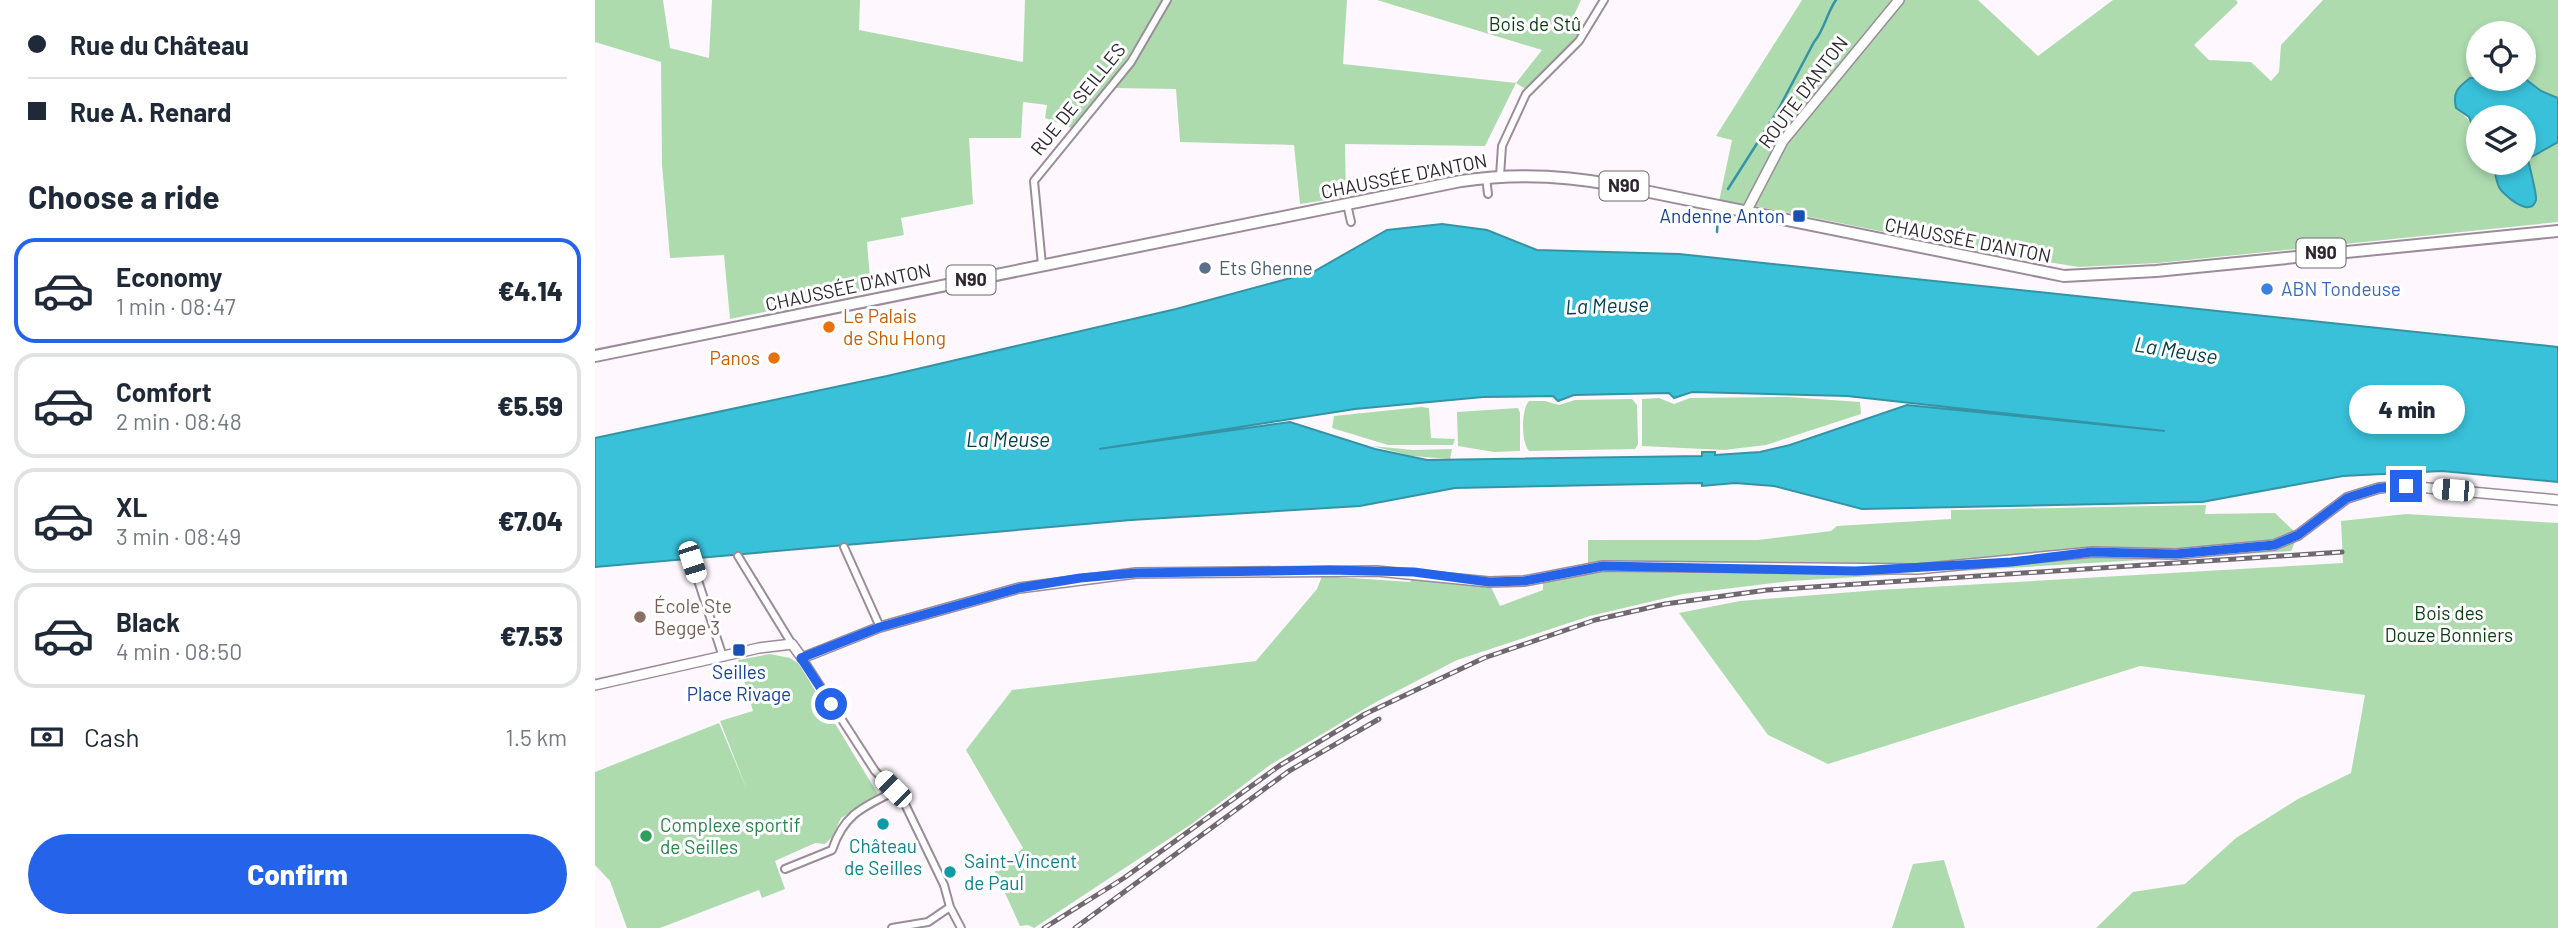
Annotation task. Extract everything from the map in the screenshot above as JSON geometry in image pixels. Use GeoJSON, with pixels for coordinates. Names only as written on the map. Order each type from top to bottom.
{"type":"FeatureCollection","features":[{"type":"Feature","properties":{"kind":"main road","name":"CHAUSSÉE D'ANTON"},"geometry":{"type":"LineString","coordinates":[[595,356],[1346,204],[1500,176],[1574,177],[2064,276],[2143,272],[2558,231]]}},
{"type":"Feature","properties":{"kind":"street","name":"RUE DE SEILLES"},"geometry":{"type":"LineString","coordinates":[[1042,265],[1034,181],[1131,62],[1167,0]]}},
{"type":"Feature","properties":{"kind":"street"},"geometry":{"type":"LineString","coordinates":[[1500,176],[1502,146],[1526,94],[1579,41],[1604,0]]}},
{"type":"Feature","properties":{"kind":"street","name":"ROUTE D'ANTON"},"geometry":{"type":"LineString","coordinates":[[1746,212],[1783,141],[1899,0]]}},
{"type":"Feature","properties":{"kind":"street"},"geometry":{"type":"LineString","coordinates":[[1486,177],[1488,194]]}},
{"type":"Feature","properties":{"kind":"street"},"geometry":{"type":"LineString","coordinates":[[1346,204],[1351,222]]}},
{"type":"Feature","properties":{"kind":"street"},"geometry":{"type":"LineString","coordinates":[[801,658],[880,627],[1019,588],[1136,573],[1414,572],[1489,582],[1524,581],[1603,566],[1917,569],[2092,552],[2176,554],[2274,545],[2298,535],[2347,498],[2379,488],[2406,486],[2558,500]]}},
{"type":"Feature","properties":{"kind":"street"},"geometry":{"type":"LineString","coordinates":[[844,547],[880,627]]}},
{"type":"Feature","properties":{"kind":"street"},"geometry":{"type":"LineString","coordinates":[[738,556],[875,771],[902,798],[944,885],[950,907],[961,928]]}},
{"type":"Feature","properties":{"kind":"street"},"geometry":{"type":"LineString","coordinates":[[692,562],[723,657]]}},
{"type":"Feature","properties":{"kind":"street"},"geometry":{"type":"LineString","coordinates":[[595,685],[792,644]]}},
{"type":"Feature","properties":{"kind":"street"},"geometry":{"type":"LineString","coordinates":[[785,869],[832,850],[843,824],[859,810],[895,791]]}},
{"type":"Feature","properties":{"kind":"street"},"geometry":{"type":"LineString","coordinates":[[892,928],[928,922],[950,907]]}},
{"type":"Feature","properties":{"kind":"green space"},"geometry":{"type":"Polygon","coordinates":[[[595,0],[663,0],[670,48],[709,58],[712,0],[860,0],[859,30],[1023,62],[1025,0],[1163,0],[1114,80],[1074,129],[1045,118],[1047,105],[1023,102],[1021,138],[969,138],[973,204],[901,218],[904,235],[867,242],[871,290],[730,319],[724,255],[670,258],[662,165],[661,62],[595,42],[595,0]]]}},
{"type":"Feature","properties":{"kind":"green space"},"geometry":{"type":"Polygon","coordinates":[[[1169,0],[1347,0],[1343,64],[1516,83],[1485,146],[1345,144],[1346,197],[1300,204],[1294,145],[1180,142],[1176,89],[1113,88],[1145,46],[1169,0]]]}},
{"type":"Feature","properties":{"kind":"green space","name":"Bois de Stû"},"geometry":{"type":"Polygon","coordinates":[[[1377,0],[1581,0],[1569,26],[1581,34],[1527,90],[1516,83],[1542,50],[1377,0]]]}},
{"type":"Feature","properties":{"kind":"green space"},"geometry":{"type":"Polygon","coordinates":[[[1802,0],[1978,0],[2038,56],[2113,0],[2236,0],[2238,3],[2194,45],[2209,60],[2251,62],[2271,81],[2279,72],[2281,45],[2323,0],[2558,0],[2558,98],[2536,87],[2536,21],[2466,21],[2466,82],[2454,99],[2456,108],[2466,118],[2466,175],[2495,175],[2498,186],[2517,204],[2527,175],[2536,175],[2536,154],[2558,142],[2558,222],[2158,263],[2079,267],[1984,252],[1755,206],[1763,184],[1746,212],[1718,206],[1732,140],[1716,136],[1802,0]]]}},
{"type":"Feature","properties":{"kind":"green space"},"geometry":{"type":"Polygon","coordinates":[[[1788,397],[1860,402],[1861,414],[1766,445],[1724,450],[1642,446],[1642,399],[1659,398],[1674,404],[1690,398],[1788,397]]]}},
{"type":"Feature","properties":{"kind":"green space"},"geometry":{"type":"Polygon","coordinates":[[[1632,399],[1637,405],[1638,444],[1635,449],[1529,451],[1526,447],[1523,418],[1529,401],[1545,401],[1559,405],[1575,400],[1632,399]]]}},
{"type":"Feature","properties":{"kind":"green space"},"geometry":{"type":"Polygon","coordinates":[[[1429,408],[1431,438],[1455,439],[1453,445],[1388,445],[1332,428],[1334,416],[1429,408]]]}},
{"type":"Feature","properties":{"kind":"green space"},"geometry":{"type":"Polygon","coordinates":[[[1518,408],[1520,451],[1494,452],[1458,446],[1457,412],[1518,408]]]}},
{"type":"Feature","properties":{"kind":"green space"},"geometry":{"type":"Polygon","coordinates":[[[1372,446],[1413,450],[1452,449],[1450,459],[1412,456],[1372,446]]]}},
{"type":"Feature","properties":{"kind":"green space"},"geometry":{"type":"Polygon","coordinates":[[[2206,505],[2205,514],[2275,513],[2298,535],[2291,551],[1791,581],[1683,594],[1590,616],[1457,660],[1376,702],[1270,765],[1193,823],[1034,928],[1028,925],[1020,926],[995,871],[1023,848],[966,750],[1012,690],[1256,661],[1317,589],[1322,576],[1410,582],[1413,576],[1490,585],[1500,606],[1543,590],[1543,578],[1588,569],[1588,540],[1758,540],[1831,531],[1837,526],[1951,519],[1951,510],[2206,505]]]}},
{"type":"Feature","properties":{"kind":"green space","name":"Bois des Douze Bonniers"},"geometry":{"type":"Polygon","coordinates":[[[2406,514],[2558,523],[2558,928],[2096,928],[2133,892],[2185,884],[2236,838],[2298,799],[2351,773],[2365,695],[2140,666],[1828,764],[1768,735],[1679,613],[1740,601],[1878,590],[2343,563],[2341,521],[2406,514]]]}},
{"type":"Feature","properties":{"kind":"green space"},"geometry":{"type":"Polygon","coordinates":[[[770,654],[790,658],[799,664],[879,796],[841,818],[832,837],[825,844],[815,843],[775,861],[785,889],[762,898],[759,890],[660,928],[627,928],[610,881],[595,865],[595,772],[719,723],[747,790],[720,721],[753,711],[738,660],[770,654]]]}},
{"type":"Feature","properties":{"kind":"green space"},"geometry":{"type":"Polygon","coordinates":[[[1944,860],[1965,928],[1892,928],[1913,864],[1944,860]]]}},
{"type":"Feature","properties":{"kind":"water"},"geometry":{"type":"Polygon","coordinates":[[[2466,81],[2466,91],[2536,91],[2536,87],[2558,98],[2558,142],[2536,154],[2536,105],[2466,105],[2466,115],[2456,108],[2455,102],[2457,90],[2466,81]]]}},
{"type":"Feature","properties":{"kind":"water"},"geometry":{"type":"Polygon","coordinates":[[[2496,175],[2531,175],[2536,200],[2529,207],[2517,204],[2499,187],[2496,175]]]}},
{"type":"Feature","properties":{"kind":"water","name":"La Meuse"},"geometry":{"type":"Polygon","coordinates":[[[1442,224],[1487,230],[1537,250],[1679,254],[2558,347],[2558,482],[2442,471],[2343,476],[2202,502],[1862,509],[1774,486],[1735,483],[1702,486],[1702,483],[1455,488],[1360,506],[1131,520],[595,567],[595,438],[887,376],[1176,309],[1313,272],[1387,230],[1442,224]],[[1692,392],[1674,398],[1669,393],[1574,395],[1558,401],[1553,396],[1483,397],[1355,409],[1099,449],[1290,422],[1375,449],[1427,460],[1702,456],[1702,452],[1715,452],[1715,455],[1760,452],[1790,445],[1907,405],[2165,431],[1847,396],[1692,392]]]}},
{"type":"Feature","properties":{"kind":"waterway"},"geometry":{"type":"LineString","coordinates":[[1728,189],[1777,112],[1836,0]]}},
{"type":"Feature","properties":{"kind":"waterway"},"geometry":{"type":"LineString","coordinates":[[1717,232],[1718,216]]}},
{"type":"Feature","properties":{"kind":"railway"},"geometry":{"type":"LineString","coordinates":[[1044,928],[1124,878],[1279,766],[1365,714],[1484,658],[1595,620],[1665,604],[1767,590],[2342,552]]}},
{"type":"Feature","properties":{"kind":"railway"},"geometry":{"type":"LineString","coordinates":[[1075,928],[1289,771],[1379,719]]}},
{"type":"Feature","properties":{"kind":"place","name":"Andenne Anton"},"geometry":{"type":"Point","coordinates":[1799,216]}},
{"type":"Feature","properties":{"kind":"place","name":"Ets Ghenne"},"geometry":{"type":"Point","coordinates":[1205,268]}},
{"type":"Feature","properties":{"kind":"place","name":"ABN Tondeuse"},"geometry":{"type":"Point","coordinates":[2267,289]}},
{"type":"Feature","properties":{"kind":"place","name":"Le Palais de Shu Hong"},"geometry":{"type":"Point","coordinates":[829,327]}},
{"type":"Feature","properties":{"kind":"place","name":"Panos"},"geometry":{"type":"Point","coordinates":[774,358]}},
{"type":"Feature","properties":{"kind":"place","name":"École Ste Begge 3"},"geometry":{"type":"Point","coordinates":[640,617]}},
{"type":"Feature","properties":{"kind":"place","name":"Seilles Place Rivage"},"geometry":{"type":"Point","coordinates":[739,650]}},
{"type":"Feature","properties":{"kind":"place","name":"Château de Seilles"},"geometry":{"type":"Point","coordinates":[883,824]}},
{"type":"Feature","properties":{"kind":"place","name":"Complexe sportif de Seilles"},"geometry":{"type":"Point","coordinates":[646,836]}},
{"type":"Feature","properties":{"kind":"place","name":"Saint-Vincent de Paul"},"geometry":{"type":"Point","coordinates":[950,872]}},
{"type":"Feature","properties":{"kind":"route"},"geometry":{"type":"LineString","coordinates":[[831,704],[801,658],[880,627],[1019,588],[1080,578],[1136,573],[1329,570],[1414,572],[1489,582],[1524,581],[1603,566],[1856,571],[2011,562],[2092,552],[2176,554],[2274,545],[2298,535],[2347,498],[2379,488],[2406,486]]}}]}
